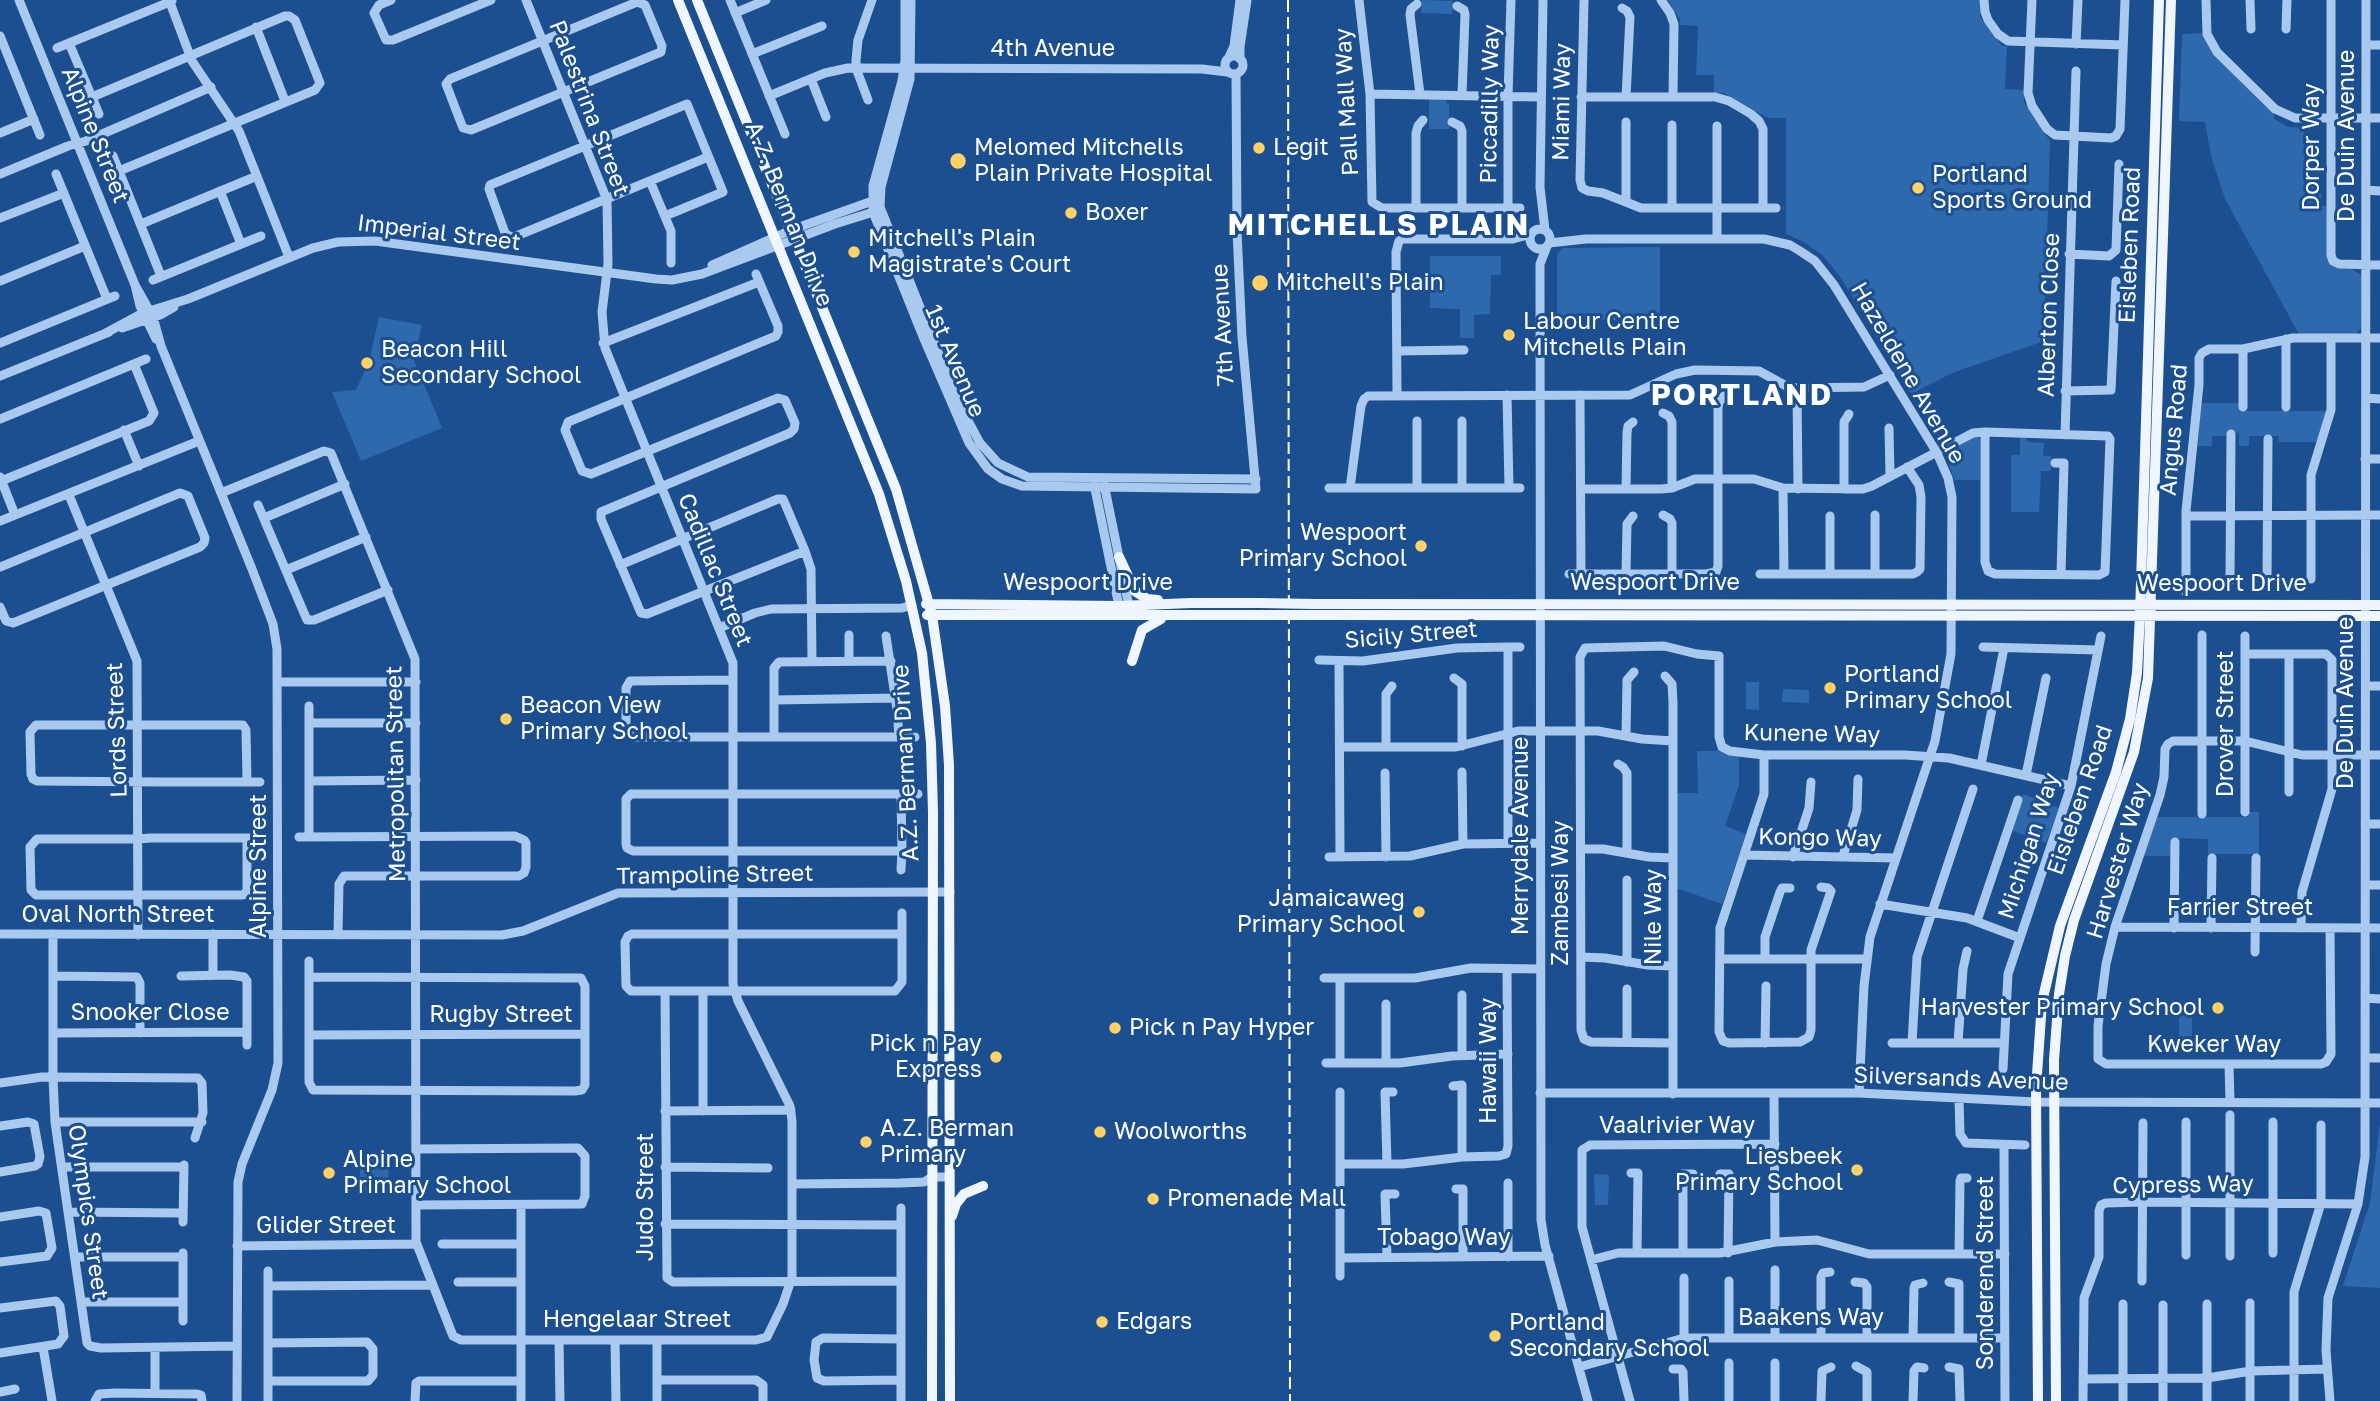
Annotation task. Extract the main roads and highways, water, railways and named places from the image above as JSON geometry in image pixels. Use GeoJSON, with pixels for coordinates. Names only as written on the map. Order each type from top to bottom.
{"type":"FeatureCollection","features":[{"type":"Feature","properties":{"kind":"main road","name":"A.Z. Berman Drive"},"geometry":{"type":"LineString","coordinates":[[678,0],[882,502],[896,542],[926,679],[931,743],[932,1401]]}},
{"type":"Feature","properties":{"kind":"main road","name":"A.Z. Berman Drive"},"geometry":{"type":"LineString","coordinates":[[697,0],[896,489],[931,610],[940,659],[948,739],[950,1401]]}},
{"type":"Feature","properties":{"kind":"main road","name":"Eisleben Road"},"geometry":{"type":"LineString","coordinates":[[2056,1401],[2055,1022],[2065,956],[2080,903],[2134,752],[2148,678],[2146,610],[2159,0]]}},
{"type":"Feature","properties":{"kind":"main road","name":"Eisleben Road"},"geometry":{"type":"LineString","coordinates":[[2038,1401],[2036,1102],[2039,1026],[2048,971],[2063,914],[2114,779],[2124,742],[2146,610],[2171,0]]}},
{"type":"Feature","properties":{"kind":"main road"},"geometry":{"type":"LineString","coordinates":[[1119,557],[1132,587],[1138,594],[1150,600],[1191,603]]}},
{"type":"Feature","properties":{"kind":"main road","name":"Wespoort Drive"},"geometry":{"type":"LineString","coordinates":[[1125,611],[1191,603],[1260,609]]}},
{"type":"Feature","properties":{"kind":"main road","name":"Wespoort Drive"},"geometry":{"type":"LineString","coordinates":[[910,609],[1125,611],[1167,616],[1260,609],[2365,610],[2380,605]]}},
{"type":"Feature","properties":{"kind":"main road","name":"Wespoort Drive"},"geometry":{"type":"LineString","coordinates":[[2365,610],[2380,616]]}},
{"type":"Feature","properties":{"kind":"main road"},"geometry":{"type":"LineString","coordinates":[[1132,661],[1142,630],[1167,616]]}},
{"type":"Feature","properties":{"kind":"main road"},"geometry":{"type":"LineString","coordinates":[[950,1223],[964,1194],[983,1186]]}},
{"type":"Feature","properties":{"kind":"railway"},"geometry":{"type":"LineString","coordinates":[[1288,0],[1290,1401]]}},
{"type":"Feature","properties":{"kind":"place","name":"Legit"},"geometry":{"type":"Point","coordinates":[1259,148]}},
{"type":"Feature","properties":{"kind":"place","name":"Melomed Mitchells Plain Private Hospital"},"geometry":{"type":"Point","coordinates":[958,161]}},
{"type":"Feature","properties":{"kind":"place","name":"Portland Sports Ground"},"geometry":{"type":"Point","coordinates":[1918,188]}},
{"type":"Feature","properties":{"kind":"place","name":"Boxer"},"geometry":{"type":"Point","coordinates":[1071,213]}},
{"type":"Feature","properties":{"kind":"place","name":"Mitchell's Plain Magistrate's Court"},"geometry":{"type":"Point","coordinates":[854,252]}},
{"type":"Feature","properties":{"kind":"place","name":"Mitchell's Plain"},"geometry":{"type":"Point","coordinates":[1260,283]}},
{"type":"Feature","properties":{"kind":"place","name":"Labour Centre Mitchells Plain"},"geometry":{"type":"Point","coordinates":[1509,335]}},
{"type":"Feature","properties":{"kind":"place","name":"Beacon Hill Secondary School"},"geometry":{"type":"Point","coordinates":[367,363]}},
{"type":"Feature","properties":{"kind":"place","name":"Wespoort Primary School"},"geometry":{"type":"Point","coordinates":[1421,546]}},
{"type":"Feature","properties":{"kind":"place","name":"Portland Primary School"},"geometry":{"type":"Point","coordinates":[1830,688]}},
{"type":"Feature","properties":{"kind":"place","name":"Beacon View Primary School"},"geometry":{"type":"Point","coordinates":[506,719]}},
{"type":"Feature","properties":{"kind":"place","name":"Jamaicaweg Primary School"},"geometry":{"type":"Point","coordinates":[1419,912]}},
{"type":"Feature","properties":{"kind":"place","name":"Harvester Primary School"},"geometry":{"type":"Point","coordinates":[2218,1008]}},
{"type":"Feature","properties":{"kind":"place","name":"Pick n Pay Hyper"},"geometry":{"type":"Point","coordinates":[1115,1028]}},
{"type":"Feature","properties":{"kind":"place","name":"Pick n Pay Express"},"geometry":{"type":"Point","coordinates":[996,1057]}},
{"type":"Feature","properties":{"kind":"place","name":"Woolworths"},"geometry":{"type":"Point","coordinates":[1100,1132]}},
{"type":"Feature","properties":{"kind":"place","name":"A.Z. Berman Primary"},"geometry":{"type":"Point","coordinates":[866,1142]}},
{"type":"Feature","properties":{"kind":"place","name":"Liesbeek Primary School"},"geometry":{"type":"Point","coordinates":[1857,1170]}},
{"type":"Feature","properties":{"kind":"place","name":"Alpine Primary School"},"geometry":{"type":"Point","coordinates":[329,1173]}},
{"type":"Feature","properties":{"kind":"place","name":"Promenade Mall"},"geometry":{"type":"Point","coordinates":[1153,1199]}},
{"type":"Feature","properties":{"kind":"place","name":"Edgars"},"geometry":{"type":"Point","coordinates":[1102,1322]}},
{"type":"Feature","properties":{"kind":"place","name":"Portland Secondary School"},"geometry":{"type":"Point","coordinates":[1495,1336]}},
{"type":"Feature","properties":{"kind":"district","name":"MITCHELLS PLAIN"},"geometry":{"type":"Point","coordinates":[1379,225]}},
{"type":"Feature","properties":{"kind":"district","name":"PORTLAND"},"geometry":{"type":"Point","coordinates":[1742,395]}}]}
